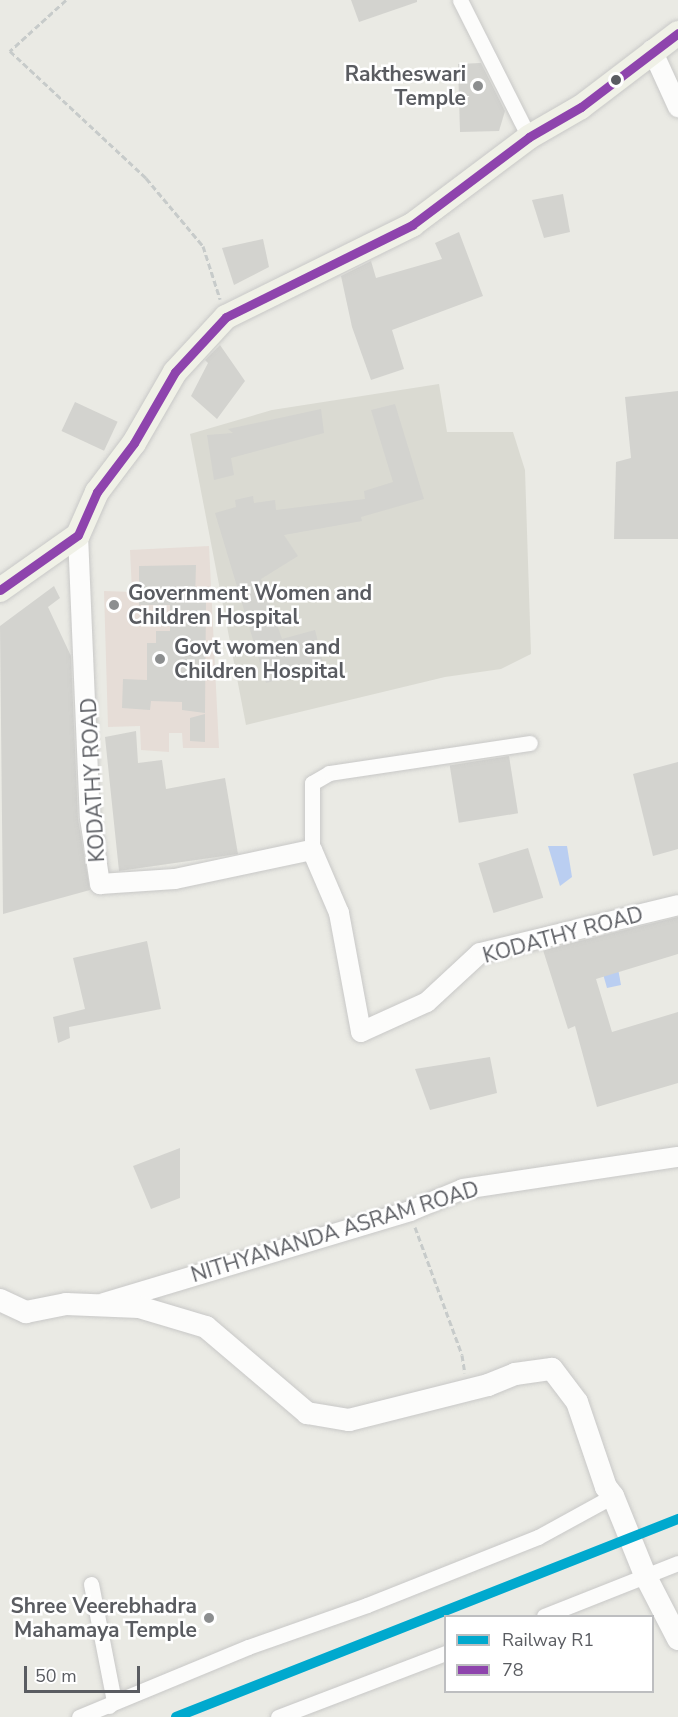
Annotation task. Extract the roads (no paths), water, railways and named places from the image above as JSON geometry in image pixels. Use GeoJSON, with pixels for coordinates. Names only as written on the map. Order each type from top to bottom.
{"type":"FeatureCollection","features":[{"type":"Feature","properties":{"kind":"main road"},"geometry":{"type":"LineString","coordinates":[[0,590],[78,536],[97,492],[134,443],[175,372],[226,317],[412,225],[529,137],[581,107],[652,50],[678,33]]}},
{"type":"Feature","properties":{"kind":"main road"},"geometry":{"type":"LineString","coordinates":[[652,50],[678,40]]}},
{"type":"Feature","properties":{"kind":"main road"},"geometry":{"type":"LineString","coordinates":[[0,1300],[26,1312],[66,1304],[139,1307],[206,1327],[308,1413],[349,1420],[423,1403],[468,1388],[488,1385],[515,1374],[552,1369],[577,1402],[606,1487],[613,1496],[645,1575],[678,1639]]}},
{"type":"Feature","properties":{"kind":"street"},"geometry":{"type":"LineString","coordinates":[[460,0],[529,137]]}},
{"type":"Feature","properties":{"kind":"street"},"geometry":{"type":"LineString","coordinates":[[652,50],[678,107]]}},
{"type":"Feature","properties":{"kind":"street","name":"KODATHY ROAD"},"geometry":{"type":"LineString","coordinates":[[78,536],[90,818],[100,884],[175,879],[312,850],[339,913],[361,1032],[427,1002],[480,953],[678,905]]}},
{"type":"Feature","properties":{"kind":"street"},"geometry":{"type":"LineString","coordinates":[[312,850],[312,783],[328,773],[530,743]]}},
{"type":"Feature","properties":{"kind":"street","name":"NITHYANANDA ASRAM ROAD"},"geometry":{"type":"LineString","coordinates":[[102,1304],[410,1211],[463,1190],[678,1157]]}},
{"type":"Feature","properties":{"kind":"street"},"geometry":{"type":"LineString","coordinates":[[80,1717],[248,1647],[367,1605],[538,1537],[613,1496]]}},
{"type":"Feature","properties":{"kind":"street"},"geometry":{"type":"LineString","coordinates":[[549,1615],[678,1563]]}},
{"type":"Feature","properties":{"kind":"street"},"geometry":{"type":"LineString","coordinates":[[91,1584],[114,1701],[109,1706]]}},
{"type":"Feature","properties":{"kind":"street"},"geometry":{"type":"LineString","coordinates":[[278,1717],[444,1654]]}},
{"type":"Feature","properties":{"kind":"water"},"geometry":{"type":"Polygon","coordinates":[[[548,846],[567,846],[572,877],[560,886],[548,846]]]}},
{"type":"Feature","properties":{"kind":"water"},"geometry":{"type":"Polygon","coordinates":[[[613,941],[621,985],[607,988],[595,946],[613,941]]]}},
{"type":"Feature","properties":{"kind":"rail line","name":"R1"},"geometry":{"type":"LineString","coordinates":[[176,1717],[678,1519]]}},
{"type":"Feature","properties":{"kind":"place","name":"Raktheswari Temple"},"geometry":{"type":"Point","coordinates":[478,86]}},
{"type":"Feature","properties":{"kind":"place","name":"Government Women and Children Hospital"},"geometry":{"type":"Point","coordinates":[114,605]}},
{"type":"Feature","properties":{"kind":"place","name":"Govt women and Children Hospital"},"geometry":{"type":"Point","coordinates":[160,659]}},
{"type":"Feature","properties":{"kind":"place","name":"Shree Veerebhadra Mahamaya Temple"},"geometry":{"type":"Point","coordinates":[209,1618]}}]}
